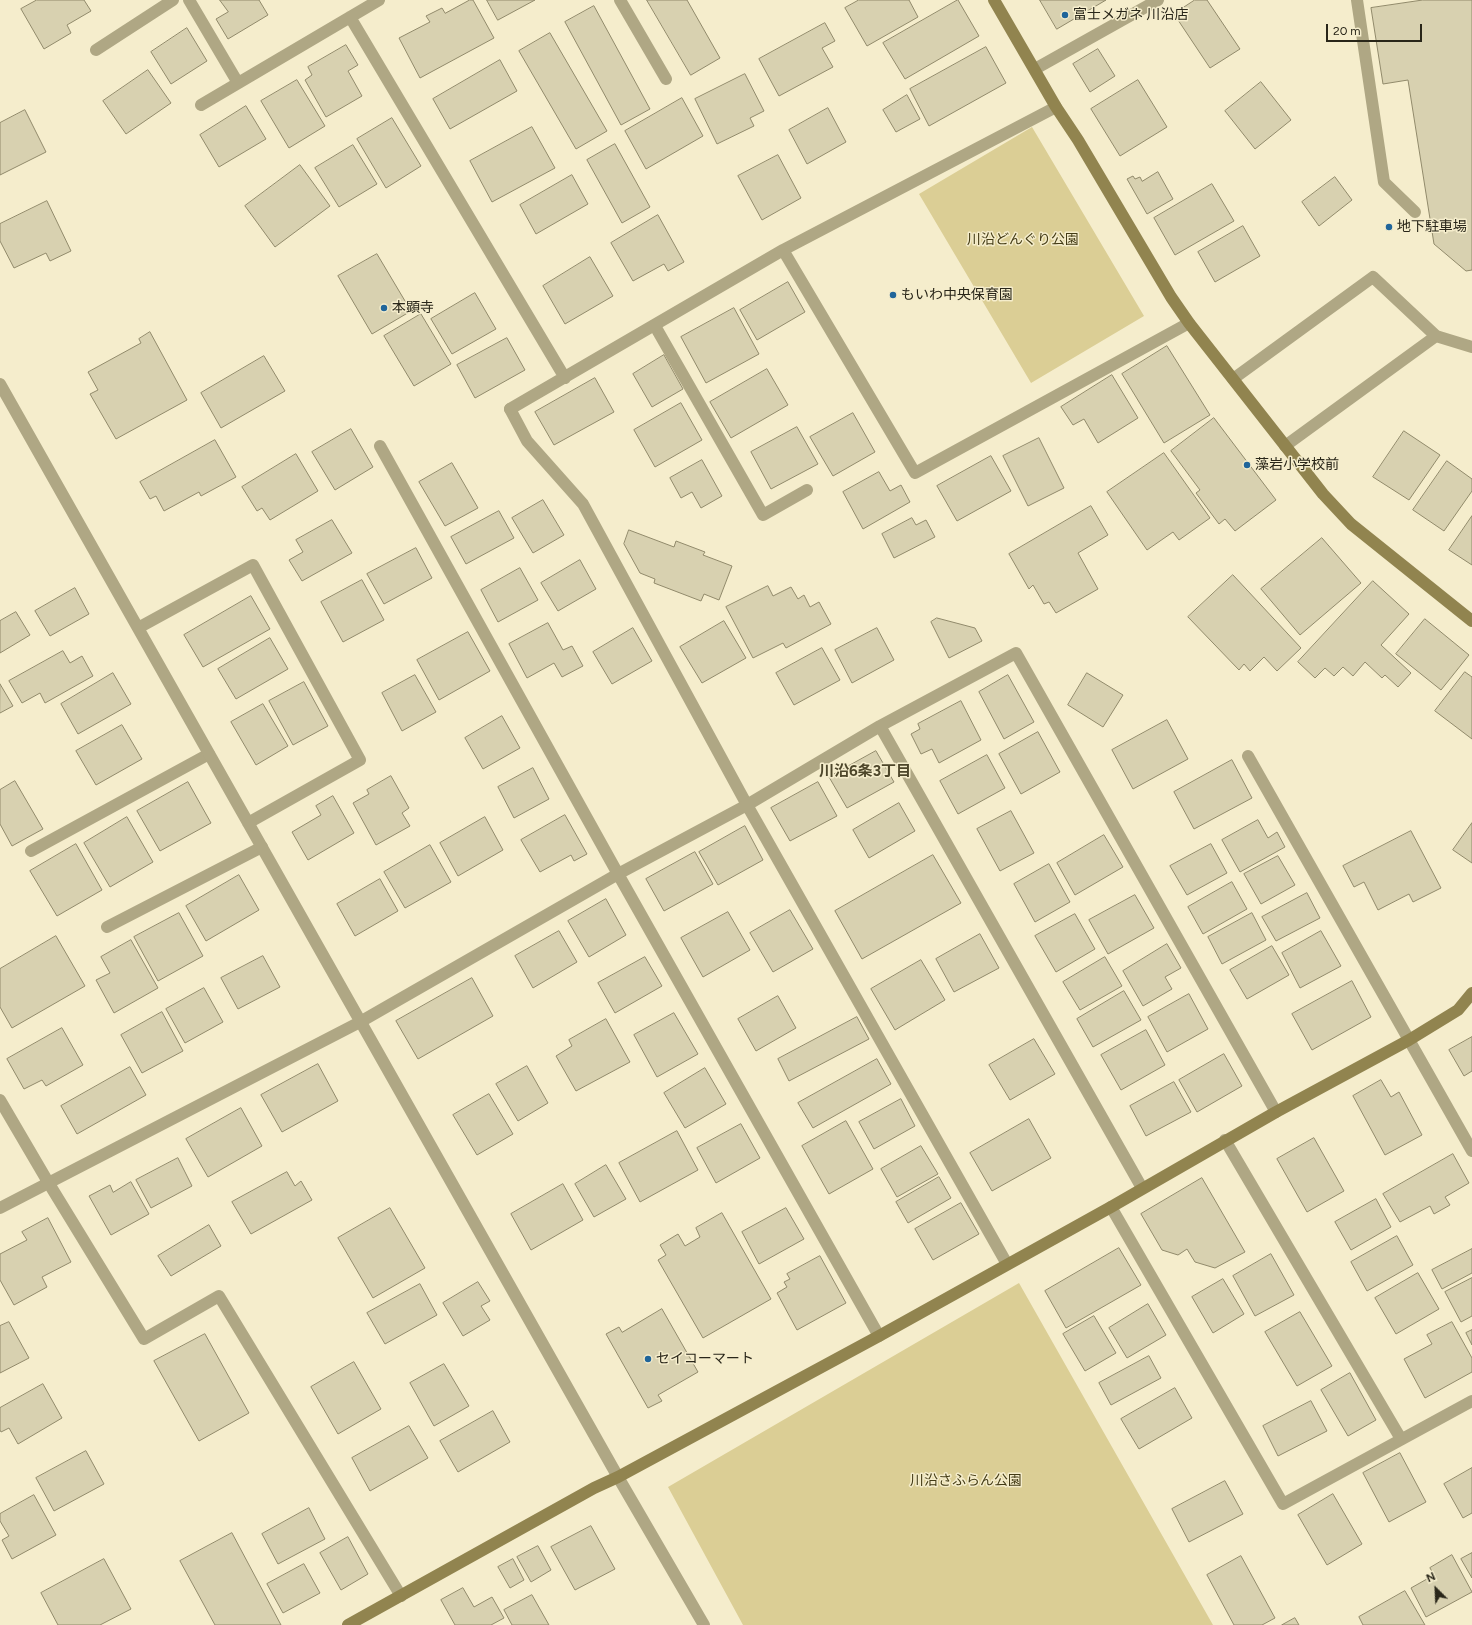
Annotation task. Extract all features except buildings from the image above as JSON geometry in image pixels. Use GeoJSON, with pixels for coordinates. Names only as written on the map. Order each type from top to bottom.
{"type":"FeatureCollection","features":[{"type":"Feature","properties":{"kind":"street"},"geometry":{"type":"LineString","coordinates":[[96,50],[173,0]]}},
{"type":"Feature","properties":{"kind":"street"},"geometry":{"type":"LineString","coordinates":[[189,0],[238,83]]}},
{"type":"Feature","properties":{"kind":"street"},"geometry":{"type":"LineString","coordinates":[[201,105],[379,0]]}},
{"type":"Feature","properties":{"kind":"street"},"geometry":{"type":"LineString","coordinates":[[620,0],[666,79]]}},
{"type":"Feature","properties":{"kind":"street"},"geometry":{"type":"LineString","coordinates":[[994,0],[1056,107],[1078,140],[1171,297],[1189,323],[1323,494],[1351,524],[1472,621]]}},
{"type":"Feature","properties":{"kind":"street"},"geometry":{"type":"LineString","coordinates":[[1035,69],[1158,0]]}},
{"type":"Feature","properties":{"kind":"street"},"geometry":{"type":"LineString","coordinates":[[1358,0],[1384,182],[1415,212]]}},
{"type":"Feature","properties":{"kind":"street"},"geometry":{"type":"LineString","coordinates":[[350,17],[565,378]]}},
{"type":"Feature","properties":{"kind":"street"},"geometry":{"type":"LineString","coordinates":[[1007,1264],[747,805],[583,504],[527,441],[510,409],[655,326],[783,250],[1056,107]]}},
{"type":"Feature","properties":{"kind":"street"},"geometry":{"type":"LineString","coordinates":[[783,250],[915,473],[1189,323]]}},
{"type":"Feature","properties":{"kind":"street"},"geometry":{"type":"LineString","coordinates":[[1233,379],[1372,277],[1436,336],[1472,347]]}},
{"type":"Feature","properties":{"kind":"street"},"geometry":{"type":"LineString","coordinates":[[655,326],[763,515],[807,490]]}},
{"type":"Feature","properties":{"kind":"street"},"geometry":{"type":"LineString","coordinates":[[1285,446],[1436,336]]}},
{"type":"Feature","properties":{"kind":"street"},"geometry":{"type":"LineString","coordinates":[[0,384],[618,1477],[704,1625]]}},
{"type":"Feature","properties":{"kind":"street"},"geometry":{"type":"LineString","coordinates":[[380,446],[618,874],[879,1336]]}},
{"type":"Feature","properties":{"kind":"street"},"geometry":{"type":"LineString","coordinates":[[138,628],[253,565],[360,760],[248,823]]}},
{"type":"Feature","properties":{"kind":"street"},"geometry":{"type":"LineString","coordinates":[[0,1208],[360,1022],[618,874],[747,805],[880,726],[1016,653],[1276,1112]]}},
{"type":"Feature","properties":{"kind":"street"},"geometry":{"type":"LineString","coordinates":[[880,726],[1142,1188]]}},
{"type":"Feature","properties":{"kind":"street"},"geometry":{"type":"LineString","coordinates":[[31,851],[209,754]]}},
{"type":"Feature","properties":{"kind":"street"},"geometry":{"type":"LineString","coordinates":[[1248,756],[1472,1151]]}},
{"type":"Feature","properties":{"kind":"street"},"geometry":{"type":"LineString","coordinates":[[107,927],[262,847]]}},
{"type":"Feature","properties":{"kind":"street"},"geometry":{"type":"LineString","coordinates":[[348,1625],[594,1488],[618,1477],[879,1336],[1111,1207],[1225,1140],[1409,1040],[1458,1010],[1472,993]]}},
{"type":"Feature","properties":{"kind":"street"},"geometry":{"type":"LineString","coordinates":[[0,1100],[48,1182],[144,1339],[219,1296],[401,1596]]}},
{"type":"Feature","properties":{"kind":"street"},"geometry":{"type":"LineString","coordinates":[[1225,1140],[1402,1439]]}},
{"type":"Feature","properties":{"kind":"street"},"geometry":{"type":"LineString","coordinates":[[1111,1207],[1283,1504],[1472,1401]]}},
{"type":"Feature","properties":{"kind":"green space","name":"川沿どんぐり公園"},"geometry":{"type":"Polygon","coordinates":[[[1032,127],[1144,316],[1031,383],[919,194],[1032,127]]]}},
{"type":"Feature","properties":{"kind":"green space","name":"川沿さふらん公園"},"geometry":{"type":"Polygon","coordinates":[[[1019,1283],[1213,1625],[743,1625],[668,1487],[1019,1283]]]}},
{"type":"Feature","properties":{"kind":"place","name":"富士メガネ 川沿店"},"geometry":{"type":"Point","coordinates":[1065,15]}},
{"type":"Feature","properties":{"kind":"place","name":"地下駐車場"},"geometry":{"type":"Point","coordinates":[1389,227]}},
{"type":"Feature","properties":{"kind":"place","name":"もいわ中央保育園"},"geometry":{"type":"Point","coordinates":[893,295]}},
{"type":"Feature","properties":{"kind":"place","name":"本顕寺"},"geometry":{"type":"Point","coordinates":[384,308]}},
{"type":"Feature","properties":{"kind":"place","name":"藻岩小学校前"},"geometry":{"type":"Point","coordinates":[1247,465]}},
{"type":"Feature","properties":{"kind":"place","name":"セイコーマート"},"geometry":{"type":"Point","coordinates":[648,1359]}},
{"type":"Feature","properties":{"kind":"district","name":"川沿6条3丁目"},"geometry":{"type":"Point","coordinates":[865,772]}}]}
